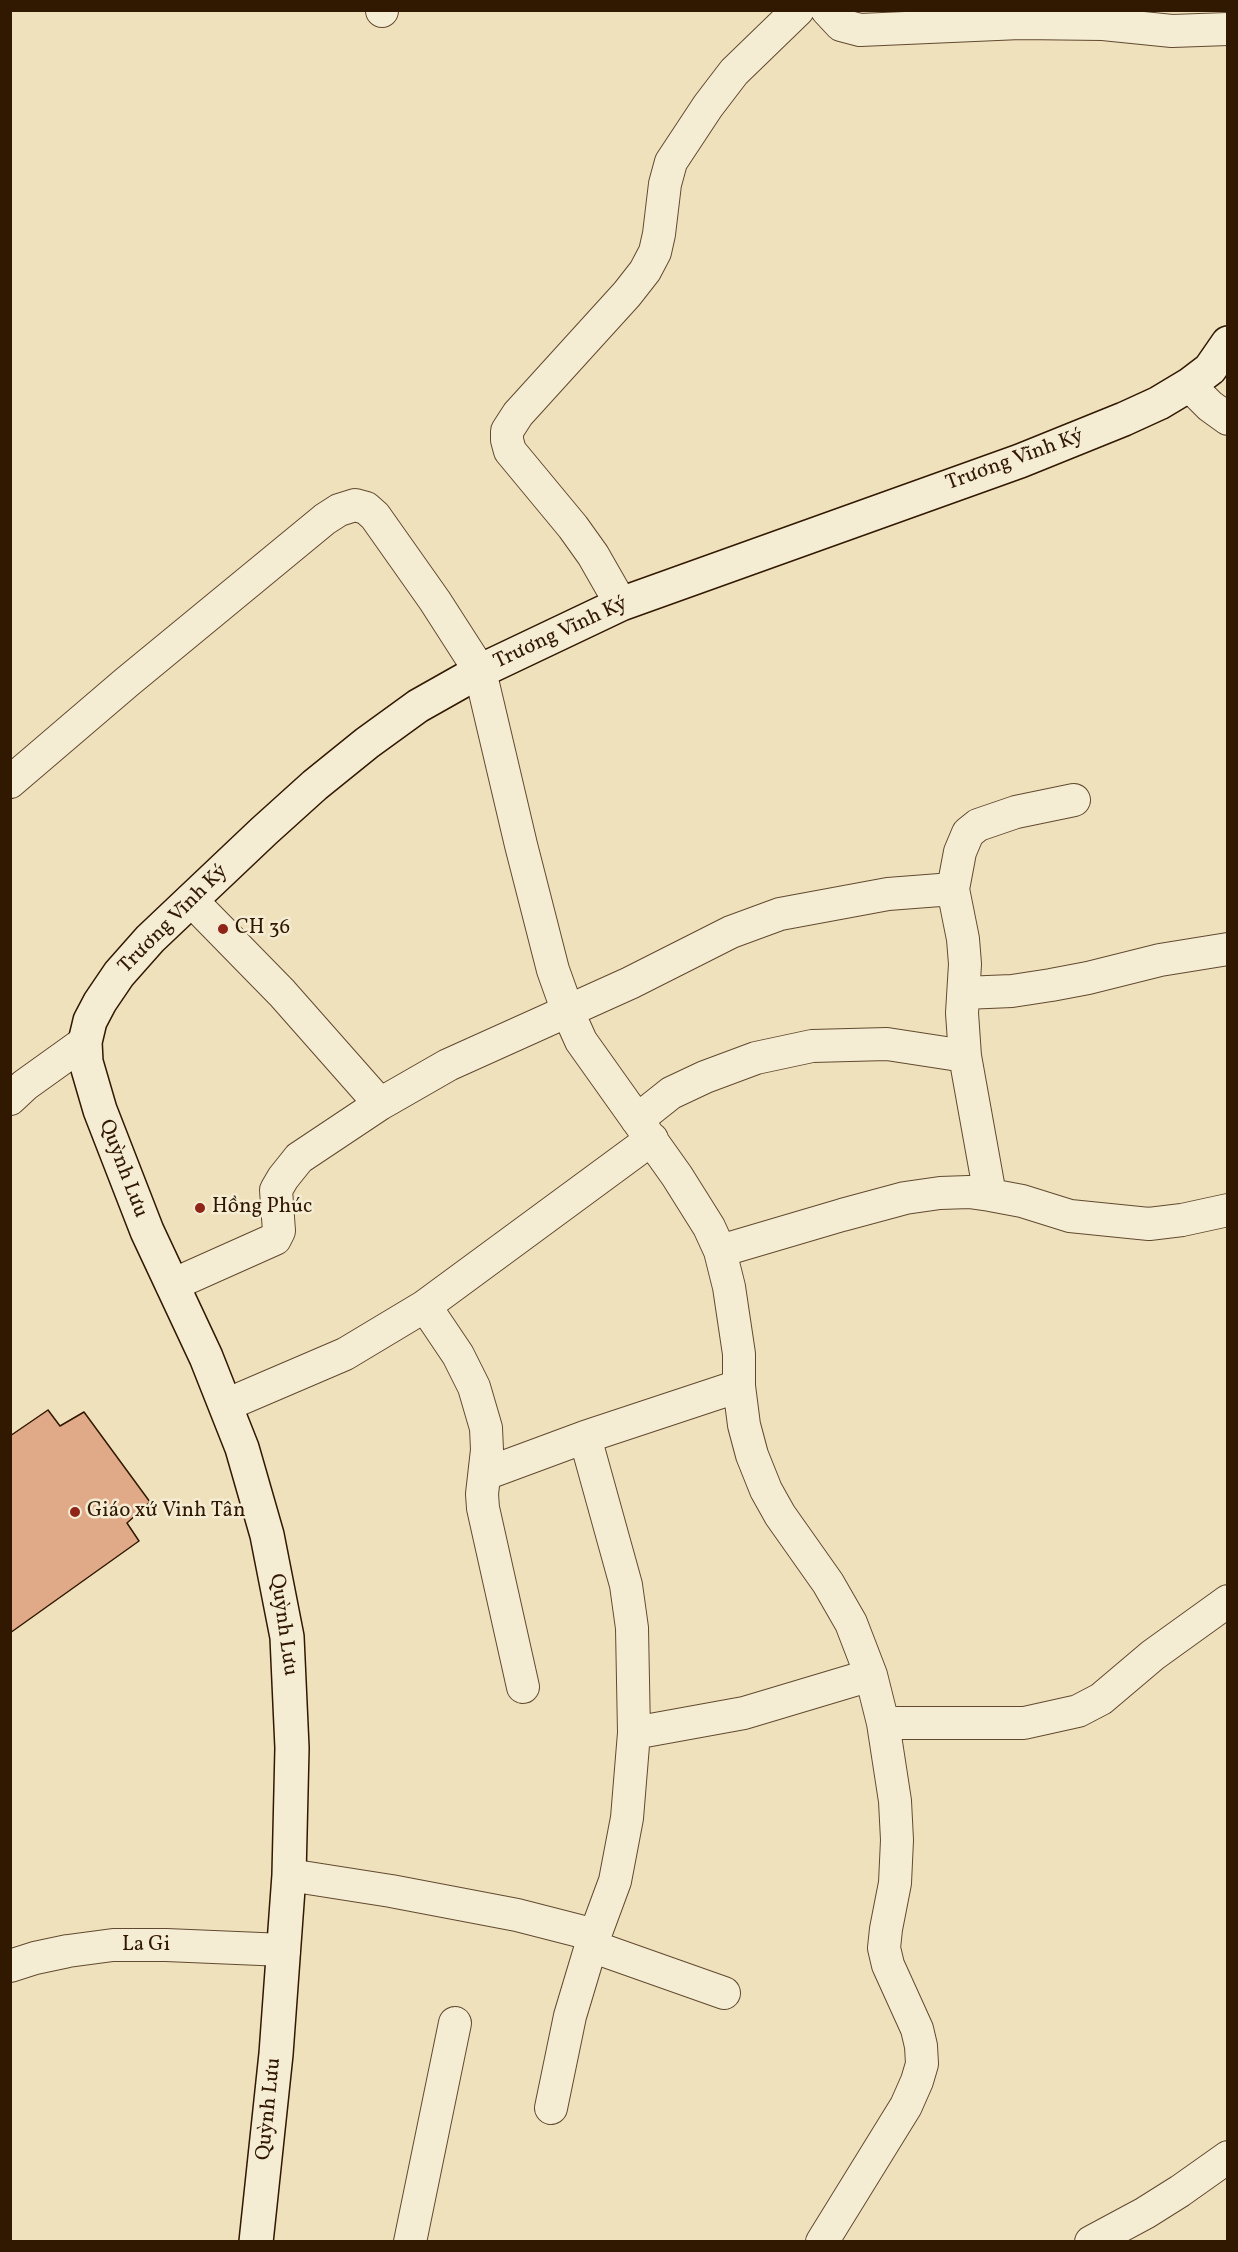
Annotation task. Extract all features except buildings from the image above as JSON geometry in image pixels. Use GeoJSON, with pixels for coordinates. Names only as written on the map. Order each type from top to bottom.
{"type":"FeatureCollection","features":[{"type":"Feature","properties":{"kind":"main road","name":"Trương Vĩnh Ký"},"geometry":{"type":"LineString","coordinates":[[85,1042],[90,1022],[100,1002],[119,974],[150,939],[315,785],[418,706],[480,671],[621,604],[1020,461],[1124,419],[1159,403],[1189,385],[1210,369],[1227,343]]}},
{"type":"Feature","properties":{"kind":"main road","name":"Quỳnh Lưu"},"geometry":{"type":"LineString","coordinates":[[85,1042],[86,1062],[100,1110],[127,1183],[226,1405],[242,1448],[267,1535],[287,1637],[292,1748],[289,1875],[276,2054],[256,2241]]}},
{"type":"Feature","properties":{"kind":"street"},"geometry":{"type":"LineString","coordinates":[[621,604],[593,555],[573,527],[510,451],[507,430],[518,414],[645,272],[655,252],[665,184],[671,162],[708,106],[734,72],[798,10]]}},
{"type":"Feature","properties":{"kind":"street"},"geometry":{"type":"LineString","coordinates":[[827,10],[841,25],[860,30],[1020,23],[1103,24],[1172,31],[1227,29]]}},
{"type":"Feature","properties":{"kind":"street"},"geometry":{"type":"LineString","coordinates":[[1189,385],[1227,419]]}},
{"type":"Feature","properties":{"kind":"street"},"geometry":{"type":"LineString","coordinates":[[10,782],[325,519],[339,510],[355,506],[366,508],[375,516],[435,601],[480,671],[543,930],[568,1012],[581,1041],[696,1204],[720,1251],[735,1318],[744,1425],[766,1490],[780,1515],[843,1605],[871,1675],[883,1723],[895,1801],[897,1840],[895,1883],[884,1948],[888,1965],[917,2029],[922,2064],[906,2106],[822,2241]]}},
{"type":"Feature","properties":{"kind":"street"},"geometry":{"type":"LineString","coordinates":[[990,1195],[965,1056],[962,1013],[963,939],[953,889],[960,852],[968,833],[978,825],[1016,812],[1074,800]]}},
{"type":"Feature","properties":{"kind":"street"},"geometry":{"type":"LineString","coordinates":[[172,1285],[275,1239],[279,1231],[276,1190],[299,1158],[380,1104],[448,1065],[568,1012],[731,932],[780,914],[888,894],[953,889]]}},
{"type":"Feature","properties":{"kind":"street"},"geometry":{"type":"LineString","coordinates":[[191,900],[282,993],[380,1104]]}},
{"type":"Feature","properties":{"kind":"street"},"geometry":{"type":"LineString","coordinates":[[964,993],[1012,991],[1051,985],[1160,960],[1227,949]]}},
{"type":"Feature","properties":{"kind":"street"},"geometry":{"type":"LineString","coordinates":[[10,1099],[25,1085],[85,1042]]}},
{"type":"Feature","properties":{"kind":"street"},"geometry":{"type":"LineString","coordinates":[[226,1405],[345,1354],[425,1306],[644,1130],[671,1093],[705,1077],[756,1058],[812,1046],[887,1044],[965,1056]]}},
{"type":"Feature","properties":{"kind":"street"},"geometry":{"type":"LineString","coordinates":[[720,1251],[905,1198],[940,1193],[969,1192],[990,1195],[1022,1201],[1070,1216],[1149,1224],[1182,1220],[1227,1210]]}},
{"type":"Feature","properties":{"kind":"street"},"geometry":{"type":"LineString","coordinates":[[425,1306],[458,1355],[474,1387],[486,1428],[488,1450],[482,1494],[483,1508],[523,1687]]}},
{"type":"Feature","properties":{"kind":"street"},"geometry":{"type":"LineString","coordinates":[[485,1474],[585,1437],[739,1386]]}},
{"type":"Feature","properties":{"kind":"street"},"geometry":{"type":"LineString","coordinates":[[551,2108],[570,2016],[593,1941],[615,1881],[627,1818],[634,1733],[632,1628],[626,1585],[585,1437]]}},
{"type":"Feature","properties":{"kind":"street"},"geometry":{"type":"LineString","coordinates":[[883,1723],[1024,1723],[1078,1711],[1115,1689],[1153,1655],[1227,1601]]}},
{"type":"Feature","properties":{"kind":"street"},"geometry":{"type":"LineString","coordinates":[[634,1733],[744,1713],[871,1675]]}},
{"type":"Feature","properties":{"kind":"street"},"geometry":{"type":"LineString","coordinates":[[289,1875],[391,1891],[517,1915],[593,1941],[724,1993]]}},
{"type":"Feature","properties":{"kind":"street","name":"La Gi"},"geometry":{"type":"LineString","coordinates":[[10,1966],[68,1951],[113,1945],[284,1950]]}},
{"type":"Feature","properties":{"kind":"street"},"geometry":{"type":"LineString","coordinates":[[410,2241],[455,2023]]}},
{"type":"Feature","properties":{"kind":"street"},"geometry":{"type":"LineString","coordinates":[[1091,2241],[1145,2213],[1227,2157]]}},
{"type":"Feature","properties":{"kind":"place","name":"CH 36"},"geometry":{"type":"Point","coordinates":[223,929]}},
{"type":"Feature","properties":{"kind":"place","name":"Hồng Phúc"},"geometry":{"type":"Point","coordinates":[200,1208]}},
{"type":"Feature","properties":{"kind":"place","name":"Giáo xứ Vinh Tân"},"geometry":{"type":"Point","coordinates":[75,1512]}}]}
